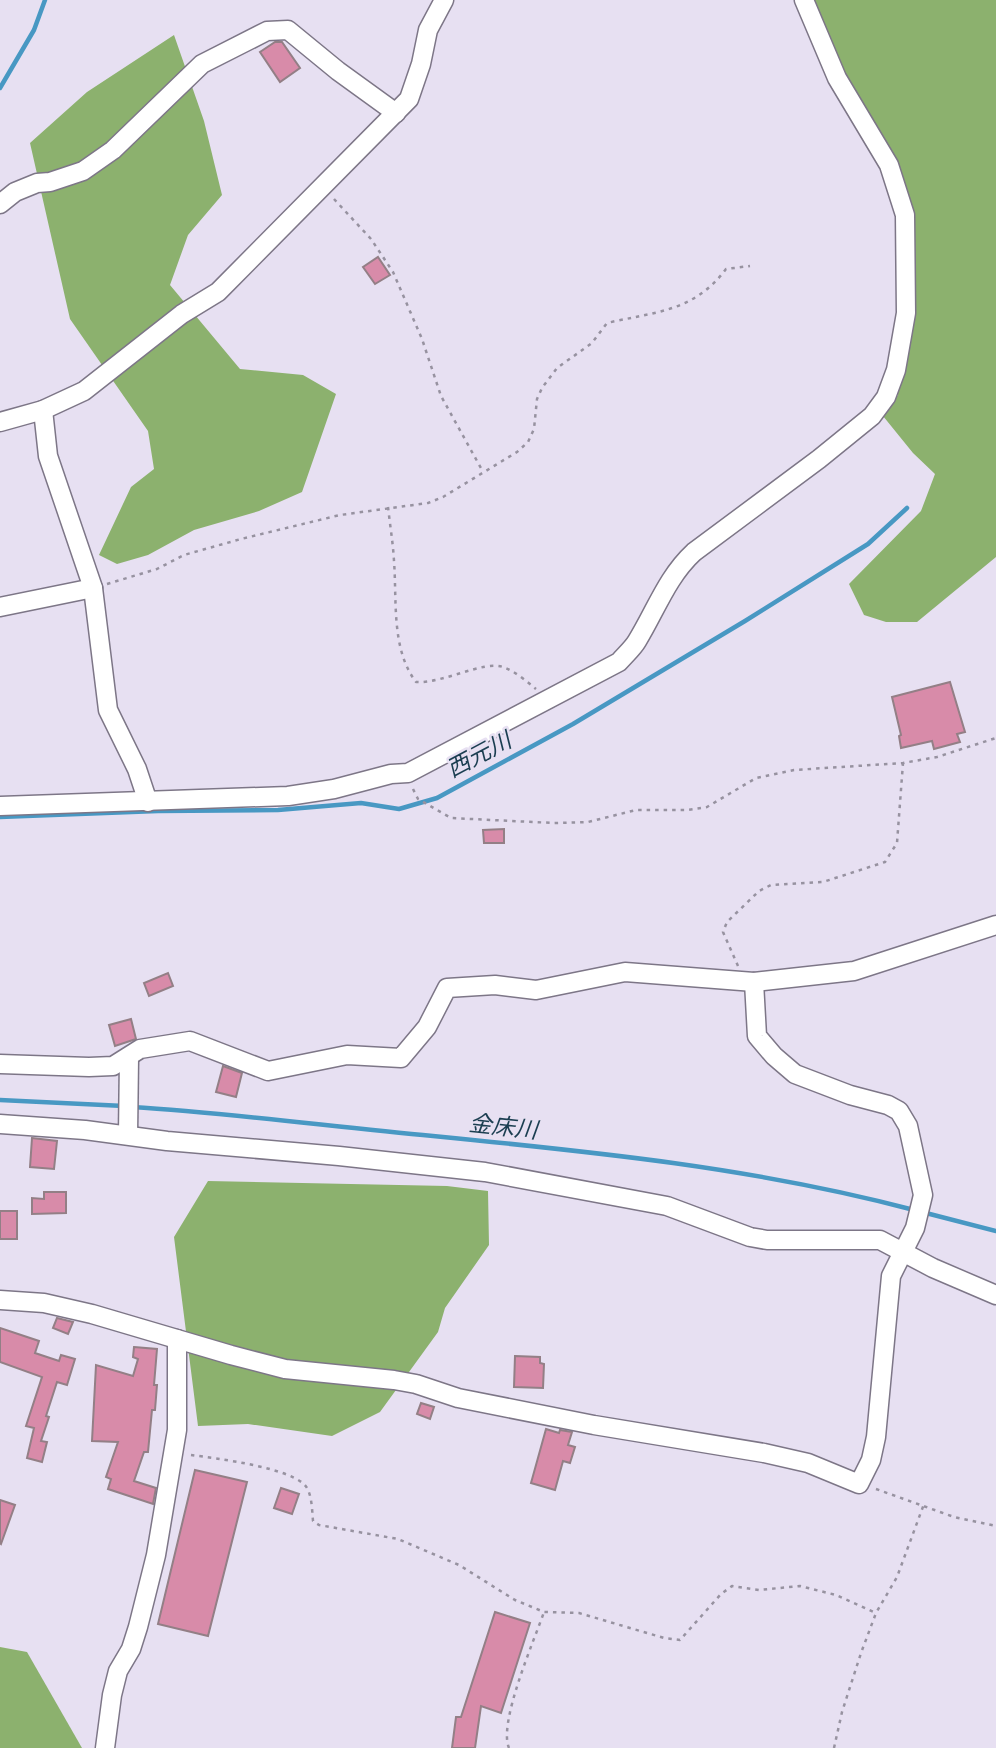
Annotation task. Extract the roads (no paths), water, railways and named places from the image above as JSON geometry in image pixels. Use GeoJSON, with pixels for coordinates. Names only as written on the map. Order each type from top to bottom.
{"type":"FeatureCollection","features":[{"type":"Feature","properties":{"kind":"street"},"geometry":{"type":"LineString","coordinates":[[0,422],[43,410],[84,391],[182,314],[218,292],[409,99],[421,64],[428,30],[444,0]]}},
{"type":"Feature","properties":{"kind":"street"},"geometry":{"type":"LineString","coordinates":[[0,806],[288,796],[334,789],[391,774],[408,773],[619,662],[636,643],[679,566],[872,416],[886,397],[893,379],[906,313],[905,215],[888,165],[837,78],[804,0]]}},
{"type":"Feature","properties":{"kind":"street"},"geometry":{"type":"LineString","coordinates":[[0,204],[16,192],[37,183],[50,182],[83,171],[113,150],[202,64],[267,31],[288,30],[396,113]]}},
{"type":"Feature","properties":{"kind":"street"},"geometry":{"type":"LineString","coordinates":[[43,410],[48,456],[93,588],[108,710],[137,769],[148,802]]}},
{"type":"Feature","properties":{"kind":"street"},"geometry":{"type":"LineString","coordinates":[[0,607],[93,588]]}},
{"type":"Feature","properties":{"kind":"street"},"geometry":{"type":"LineString","coordinates":[[0,1064],[113,1066],[147,1047],[190,1041],[268,1071],[347,1055],[401,1058],[427,1027],[447,988],[495,985],[536,990],[625,972],[750,982],[853,971],[996,925]]}},
{"type":"Feature","properties":{"kind":"street"},"geometry":{"type":"LineString","coordinates":[[0,1300],[44,1303],[285,1369],[394,1380],[416,1384],[458,1398],[594,1425],[764,1453],[808,1463],[859,1484],[871,1460],[876,1437],[891,1276],[915,1228],[923,1195],[908,1126],[899,1111],[795,1074],[774,1056],[757,1036],[750,982]]}},
{"type":"Feature","properties":{"kind":"street"},"geometry":{"type":"LineString","coordinates":[[128,1129],[129,1058]]}},
{"type":"Feature","properties":{"kind":"street"},"geometry":{"type":"LineString","coordinates":[[0,1124],[128,1129],[485,1172],[667,1206],[750,1237],[767,1240],[869,1239],[888,1243],[933,1268],[996,1295]]}},
{"type":"Feature","properties":{"kind":"street"},"geometry":{"type":"LineString","coordinates":[[105,1748],[118,1671],[131,1649],[156,1555],[177,1430],[177,1339]]}},
{"type":"Feature","properties":{"kind":"waterway"},"geometry":{"type":"LineString","coordinates":[[0,88],[34,30],[45,0]]}},
{"type":"Feature","properties":{"kind":"waterway","name":"西元川"},"geometry":{"type":"LineString","coordinates":[[0,817],[278,810],[361,803],[399,809],[437,798],[573,724],[745,621],[868,544],[907,508]]}},
{"type":"Feature","properties":{"kind":"waterway","name":"金床川"},"geometry":{"type":"LineString","coordinates":[[0,1100],[124,1106]]}},
{"type":"Feature","properties":{"kind":"waterway","name":"金床川"},"geometry":{"type":"LineString","coordinates":[[132,1107],[245,1116],[615,1155],[795,1183],[914,1210]]}},
{"type":"Feature","properties":{"kind":"waterway","name":"金床川"},"geometry":{"type":"LineString","coordinates":[[922,1212],[996,1231]]}}]}
